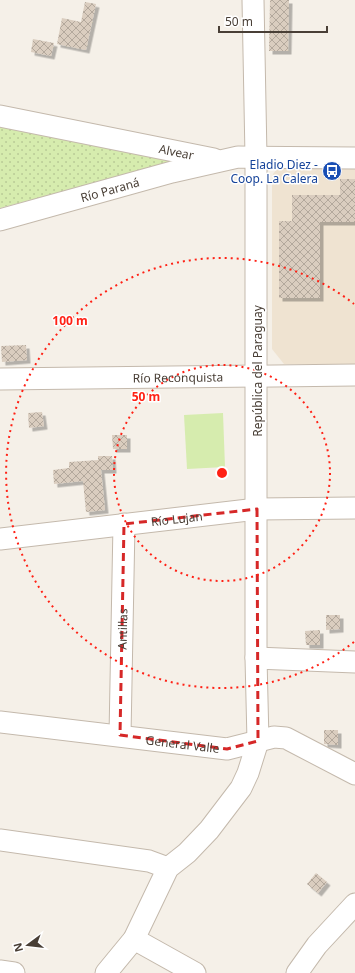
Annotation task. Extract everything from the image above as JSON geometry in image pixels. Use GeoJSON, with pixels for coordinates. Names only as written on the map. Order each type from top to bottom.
{"type":"FeatureCollection","features":[{"type":"Feature","properties":{"kind":"street","name":"República del Paraguay"},"geometry":{"type":"LineString","coordinates":[[168,868],[187,853],[209,830],[241,788],[248,773],[258,741],[256,658],[256,157],[253,0]]}},
{"type":"Feature","properties":{"kind":"street","name":"Alvear"},"geometry":{"type":"LineString","coordinates":[[0,116],[220,161],[256,157],[355,158]]}},
{"type":"Feature","properties":{"kind":"street","name":"Río Paraná"},"geometry":{"type":"LineString","coordinates":[[0,220],[172,172],[220,161]]}},
{"type":"Feature","properties":{"kind":"street","name":"Río Reconquista"},"geometry":{"type":"LineString","coordinates":[[0,379],[355,375]]}},
{"type":"Feature","properties":{"kind":"street","name":"Río Lujan"},"geometry":{"type":"LineString","coordinates":[[0,539],[257,509],[355,508]]}},
{"type":"Feature","properties":{"kind":"street","name":"Antillas"},"geometry":{"type":"LineString","coordinates":[[120,735],[124,524]]}},
{"type":"Feature","properties":{"kind":"street"},"geometry":{"type":"LineString","coordinates":[[256,658],[355,662]]}},
{"type":"Feature","properties":{"kind":"street","name":"General Valle"},"geometry":{"type":"LineString","coordinates":[[0,722],[120,735],[227,749],[274,737],[286,738],[355,774]]}},
{"type":"Feature","properties":{"kind":"street"},"geometry":{"type":"LineString","coordinates":[[0,840],[149,861],[168,868],[134,939],[106,973]]}},
{"type":"Feature","properties":{"kind":"street"},"geometry":{"type":"LineString","coordinates":[[297,973],[317,945],[352,915]]}},
{"type":"Feature","properties":{"kind":"street"},"geometry":{"type":"LineString","coordinates":[[134,939],[195,973]]}},
{"type":"Feature","properties":{"kind":"street"},"geometry":{"type":"LineString","coordinates":[[0,971],[14,973]]}},
{"type":"Feature","properties":{"kind":"highlighted area"},"geometry":{"type":"Polygon","coordinates":[[[257,509],[258,741],[227,749],[120,735],[124,524],[257,509]]]}},
{"type":"Feature","properties":{"kind":"shaded area"},"geometry":{"type":"Polygon","coordinates":[[[278,168],[355,168],[355,364],[284,364],[272,349],[272,181],[273,174],[278,168]]]}},
{"type":"Feature","properties":{"kind":"green space"},"geometry":{"type":"Polygon","coordinates":[[[0,126],[187,159],[0,208],[0,126]]]}},
{"type":"Feature","properties":{"kind":"green space"},"geometry":{"type":"Polygon","coordinates":[[[223,413],[225,467],[187,469],[184,415],[223,413]]]}},
{"type":"Feature","properties":{"kind":"building"},"geometry":{"type":"Polygon","coordinates":[[[270,0],[289,0],[288,51],[269,51],[270,0]]]}},
{"type":"Feature","properties":{"kind":"building"},"geometry":{"type":"Polygon","coordinates":[[[85,2],[96,4],[86,50],[57,44],[62,18],[81,22],[85,2]]]}},
{"type":"Feature","properties":{"kind":"building"},"geometry":{"type":"Polygon","coordinates":[[[33,39],[54,43],[51,56],[31,52],[33,39]]]}},
{"type":"Feature","properties":{"kind":"building"},"geometry":{"type":"Polygon","coordinates":[[[340,179],[355,179],[355,222],[320,222],[320,298],[279,298],[279,221],[292,221],[292,195],[340,195],[340,179]]]}},
{"type":"Feature","properties":{"kind":"building"},"geometry":{"type":"Polygon","coordinates":[[[26,345],[27,360],[2,362],[1,346],[26,345]]]}},
{"type":"Feature","properties":{"kind":"building"},"geometry":{"type":"Polygon","coordinates":[[[42,412],[44,426],[29,428],[28,413],[42,412]]]}},
{"type":"Feature","properties":{"kind":"building"},"geometry":{"type":"Polygon","coordinates":[[[112,435],[127,435],[127,449],[113,449],[112,435]]]}},
{"type":"Feature","properties":{"kind":"building"},"geometry":{"type":"Polygon","coordinates":[[[98,456],[112,456],[113,470],[101,470],[105,510],[86,512],[83,481],[54,484],[53,470],[69,468],[69,462],[98,460],[98,456]]]}},
{"type":"Feature","properties":{"kind":"building"},"geometry":{"type":"Polygon","coordinates":[[[326,615],[340,615],[340,629],[326,630],[326,615]]]}},
{"type":"Feature","properties":{"kind":"building"},"geometry":{"type":"Polygon","coordinates":[[[320,630],[320,645],[306,645],[305,631],[320,630]]]}},
{"type":"Feature","properties":{"kind":"building"},"geometry":{"type":"Polygon","coordinates":[[[324,730],[338,730],[338,745],[324,744],[324,730]]]}},
{"type":"Feature","properties":{"kind":"building"},"geometry":{"type":"Polygon","coordinates":[[[316,873],[327,882],[318,893],[307,884],[316,873]]]}},
{"type":"Feature","properties":{"kind":"place","name":"Eladio Diez - Coop. La Calera"},"geometry":{"type":"Point","coordinates":[332,171]}}]}
